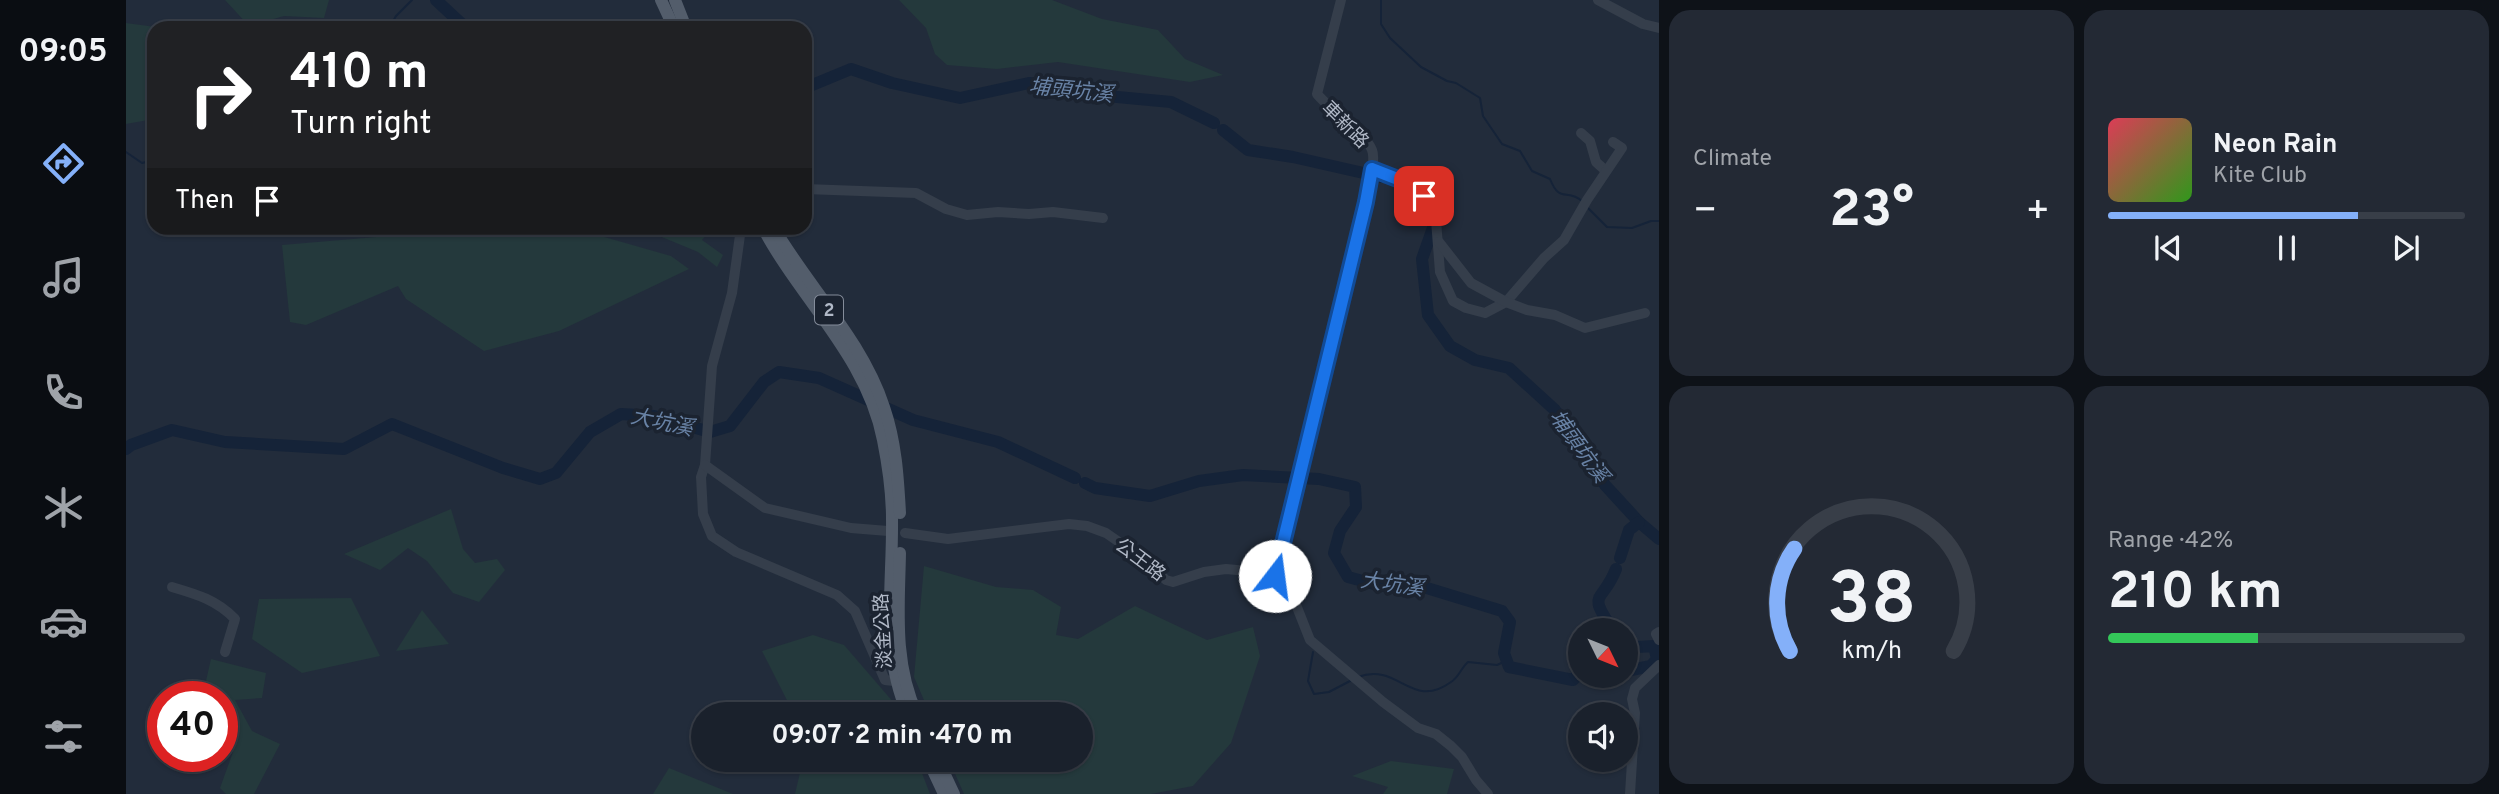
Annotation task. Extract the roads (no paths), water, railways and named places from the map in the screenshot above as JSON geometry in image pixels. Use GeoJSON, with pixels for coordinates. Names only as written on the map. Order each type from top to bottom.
{"type":"FeatureCollection","features":[{"type":"Feature","properties":{"kind":"main road"},"geometry":{"type":"LineString","coordinates":[[661,0],[671,21]]}},
{"type":"Feature","properties":{"kind":"main road"},"geometry":{"type":"LineString","coordinates":[[675,0],[683,21]]}},
{"type":"Feature","properties":{"kind":"main road","name":"2"},"geometry":{"type":"LineString","coordinates":[[767,235],[874,393]]}},
{"type":"Feature","properties":{"kind":"main road","name":"2"},"geometry":{"type":"LineString","coordinates":[[778,235],[855,347],[874,393]]}},
{"type":"Feature","properties":{"kind":"main road","name":"淡金公路"},"geometry":{"type":"LineString","coordinates":[[874,393],[898,468],[896,531],[900,681],[905,702]]}},
{"type":"Feature","properties":{"kind":"main road","name":"淡金公路"},"geometry":{"type":"LineString","coordinates":[[900,681],[911,702]]}},
{"type":"Feature","properties":{"kind":"main road"},"geometry":{"type":"LineString","coordinates":[[934,772],[944,794]]}},
{"type":"Feature","properties":{"kind":"main road"},"geometry":{"type":"LineString","coordinates":[[944,772],[954,794]]}},
{"type":"Feature","properties":{"kind":"street","name":"車新路"},"geometry":{"type":"LineString","coordinates":[[1275,576],[1372,171],[1372,150],[1365,139],[1330,110],[1317,94],[1341,0]]}},
{"type":"Feature","properties":{"kind":"street"},"geometry":{"type":"LineString","coordinates":[[1598,0],[1643,24],[1659,28]]}},
{"type":"Feature","properties":{"kind":"street"},"geometry":{"type":"LineString","coordinates":[[1581,134],[1590,141],[1597,162],[1606,171]]}},
{"type":"Feature","properties":{"kind":"street"},"geometry":{"type":"LineString","coordinates":[[1372,171],[1413,185],[1435,207],[1440,272],[1453,301],[1485,313],[1506,302],[1544,258],[1564,240],[1584,204],[1622,148],[1613,142]]}},
{"type":"Feature","properties":{"kind":"street"},"geometry":{"type":"LineString","coordinates":[[812,189],[916,193],[946,209],[968,215],[1053,212],[1104,218]]}},
{"type":"Feature","properties":{"kind":"street"},"geometry":{"type":"LineString","coordinates":[[740,235],[733,293],[712,366],[705,465],[701,478],[703,514],[712,536],[736,552],[836,595],[855,611],[885,680],[900,681]]}},
{"type":"Feature","properties":{"kind":"street"},"geometry":{"type":"LineString","coordinates":[[1439,242],[1471,283],[1527,310],[1555,316],[1585,328],[1645,313]]}},
{"type":"Feature","properties":{"kind":"street","name":"公王路"},"geometry":{"type":"LineString","coordinates":[[705,465],[765,508],[850,528],[948,538],[1069,524],[1087,526],[1106,533],[1145,560],[1166,580],[1173,582],[1204,572],[1226,569],[1269,573],[1275,576]]}},
{"type":"Feature","properties":{"kind":"street"},"geometry":{"type":"LineString","coordinates":[[1275,576],[1291,592],[1310,640],[1418,727],[1436,734],[1451,746],[1488,794]]}},
{"type":"Feature","properties":{"kind":"street"},"geometry":{"type":"LineString","coordinates":[[172,587],[204,597],[225,608],[235,619],[225,652]]}},
{"type":"Feature","properties":{"kind":"street"},"geometry":{"type":"LineString","coordinates":[[1659,632],[1656,634],[1659,640]]}},
{"type":"Feature","properties":{"kind":"street"},"geometry":{"type":"LineString","coordinates":[[1630,794],[1635,713],[1632,699],[1635,688],[1659,666]]}},
{"type":"Feature","properties":{"kind":"waterway"},"geometry":{"type":"LineString","coordinates":[[393,21],[412,0]]}},
{"type":"Feature","properties":{"kind":"waterway","name":"埔頭坑溪"},"geometry":{"type":"LineString","coordinates":[[435,0],[439,3]]}},
{"type":"Feature","properties":{"kind":"waterway","name":"埔頭坑溪"},"geometry":{"type":"LineString","coordinates":[[436,0],[458,21]]}},
{"type":"Feature","properties":{"kind":"waterway"},"geometry":{"type":"LineString","coordinates":[[1381,0],[1381,24],[1390,38],[1421,67],[1456,83],[1480,98],[1483,116],[1502,144],[1520,151],[1532,171],[1550,179],[1561,194],[1577,197],[1582,201]]}},
{"type":"Feature","properties":{"kind":"waterway","name":"埔頭坑溪"},"geometry":{"type":"LineString","coordinates":[[812,85],[851,69],[892,83],[960,98],[1029,83],[1096,95],[1171,102],[1214,123]]}},
{"type":"Feature","properties":{"kind":"waterway","name":"埔頭坑溪"},"geometry":{"type":"LineString","coordinates":[[1223,130],[1248,150],[1381,177]]}},
{"type":"Feature","properties":{"kind":"waterway"},"geometry":{"type":"LineString","coordinates":[[126,152],[142,163],[147,162]]}},
{"type":"Feature","properties":{"kind":"waterway","name":"埔頭坑溪"},"geometry":{"type":"LineString","coordinates":[[1416,193],[1425,201],[1434,225],[1422,259],[1428,315],[1450,346],[1475,360],[1509,368],[1555,410],[1605,485],[1639,522],[1659,539]]}},
{"type":"Feature","properties":{"kind":"waterway"},"geometry":{"type":"LineString","coordinates":[[1588,208],[1607,227],[1632,228],[1659,221]]}},
{"type":"Feature","properties":{"kind":"waterway","name":"大坑溪"},"geometry":{"type":"LineString","coordinates":[[126,449],[172,430],[225,442],[344,449],[392,424],[503,468],[540,479],[556,473],[590,432],[621,414],[654,416],[710,432],[730,426],[764,382],[779,372],[819,378],[913,420],[998,442],[1075,478]]}},
{"type":"Feature","properties":{"kind":"waterway","name":"大坑溪"},"geometry":{"type":"LineString","coordinates":[[1085,483],[1095,488],[1150,496],[1199,481],[1243,475],[1319,479],[1355,487],[1356,507],[1340,531],[1334,553],[1348,577],[1381,586],[1417,585],[1502,611],[1510,622],[1504,653],[1509,667],[1568,679]]}},
{"type":"Feature","properties":{"kind":"waterway","name":"大坑溪"},"geometry":{"type":"LineString","coordinates":[[1620,558],[1629,530],[1639,522]]}},
{"type":"Feature","properties":{"kind":"waterway","name":"大坑溪"},"geometry":{"type":"LineString","coordinates":[[1606,618],[1598,603],[1599,598],[1616,569]]}},
{"type":"Feature","properties":{"kind":"waterway","name":"大坑溪"},"geometry":{"type":"LineString","coordinates":[[1638,647],[1654,646],[1657,659],[1651,666],[1638,669]]}},
{"type":"Feature","properties":{"kind":"waterway"},"geometry":{"type":"LineString","coordinates":[[1313,652],[1308,681],[1314,694],[1329,692],[1350,681]]}},
{"type":"Feature","properties":{"kind":"waterway"},"geometry":{"type":"LineString","coordinates":[[1358,677],[1372,674],[1384,676],[1425,691],[1451,682],[1468,662],[1497,665],[1506,661]]}}]}
